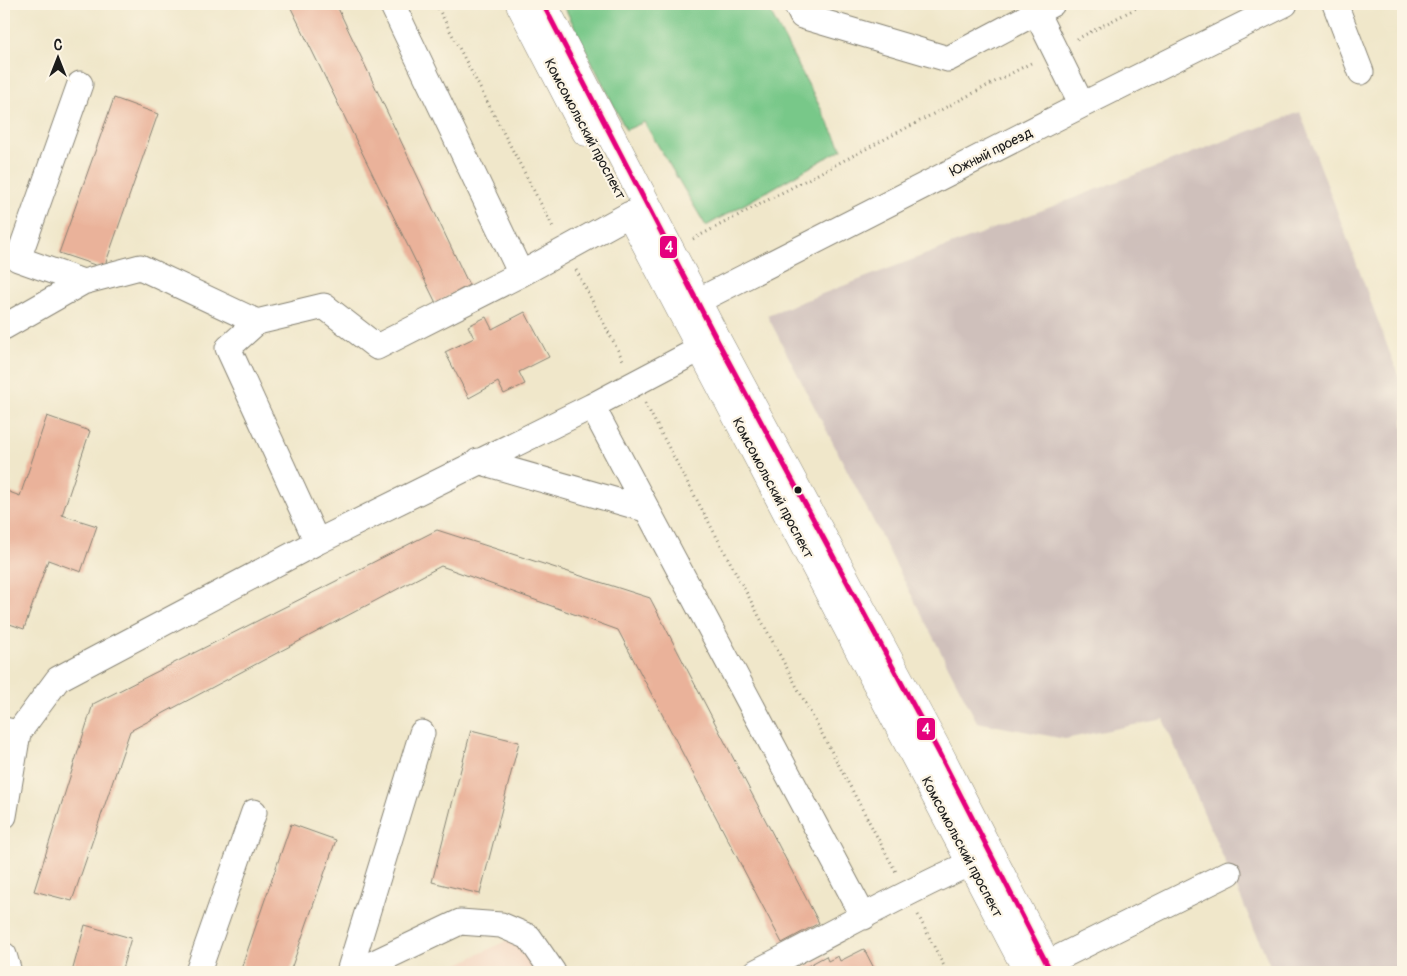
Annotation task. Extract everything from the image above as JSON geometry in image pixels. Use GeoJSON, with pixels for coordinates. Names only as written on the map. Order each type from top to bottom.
{"type":"FeatureCollection","features":[{"type":"Feature","properties":{"kind":"main road","name":"Комсомольский проспект"},"geometry":{"type":"LineString","coordinates":[[520,4],[630,214],[689,306],[971,863],[1042,969]]}},
{"type":"Feature","properties":{"kind":"main road","name":"Комсомольский проспект"},"geometry":{"type":"LineString","coordinates":[[543,4],[670,251],[689,306]]}},
{"type":"Feature","properties":{"kind":"main road","name":"Комсомольский проспект"},"geometry":{"type":"LineString","coordinates":[[708,345],[938,751],[1042,969]]}},
{"type":"Feature","properties":{"kind":"street"},"geometry":{"type":"LineString","coordinates":[[392,4],[521,274]]}},
{"type":"Feature","properties":{"kind":"street"},"geometry":{"type":"LineString","coordinates":[[796,4],[802,16],[948,59],[1040,6],[1055,50],[1082,105]]}},
{"type":"Feature","properties":{"kind":"street","name":"Южный проезд"},"geometry":{"type":"LineString","coordinates":[[689,306],[1082,105],[1286,4]]}},
{"type":"Feature","properties":{"kind":"street"},"geometry":{"type":"LineString","coordinates":[[1335,4],[1361,72]]}},
{"type":"Feature","properties":{"kind":"street"},"geometry":{"type":"LineString","coordinates":[[80,84],[18,259],[83,282]]}},
{"type":"Feature","properties":{"kind":"street"},"geometry":{"type":"LineString","coordinates":[[317,542],[228,348],[257,322],[324,306],[377,347],[521,274],[630,214]]}},
{"type":"Feature","properties":{"kind":"street"},"geometry":{"type":"LineString","coordinates":[[4,327],[83,282],[140,267],[257,322]]}},
{"type":"Feature","properties":{"kind":"street"},"geometry":{"type":"LineString","coordinates":[[4,816],[11,732],[58,679],[317,542],[592,406],[708,345]]}},
{"type":"Feature","properties":{"kind":"street"},"geometry":{"type":"LineString","coordinates":[[592,406],[645,509],[864,917]]}},
{"type":"Feature","properties":{"kind":"street"},"geometry":{"type":"LineString","coordinates":[[478,461],[645,509]]}},
{"type":"Feature","properties":{"kind":"street"},"geometry":{"type":"LineString","coordinates":[[349,972],[422,733]]}},
{"type":"Feature","properties":{"kind":"street"},"geometry":{"type":"LineString","coordinates":[[198,972],[254,812]]}},
{"type":"Feature","properties":{"kind":"street"},"geometry":{"type":"LineString","coordinates":[[756,972],[864,917],[907,892],[971,863]]}},
{"type":"Feature","properties":{"kind":"street"},"geometry":{"type":"LineString","coordinates":[[1042,969],[1229,873]]}},
{"type":"Feature","properties":{"kind":"street"},"geometry":{"type":"LineString","coordinates":[[354,972],[460,922],[501,925],[529,937],[553,972]]}},
{"type":"Feature","properties":{"kind":"street"},"geometry":{"type":"LineString","coordinates":[[4,955],[9,972]]}},
{"type":"Feature","properties":{"kind":"path"},"geometry":{"type":"LineString","coordinates":[[436,4],[635,384],[907,892],[947,972]]}},
{"type":"Feature","properties":{"kind":"path"},"geometry":{"type":"LineString","coordinates":[[670,251],[1144,4]]}},
{"type":"Feature","properties":{"kind":"shaded area"},"geometry":{"type":"Polygon","coordinates":[[[1300,112],[1403,388],[1403,972],[1273,972],[1163,719],[1065,739],[977,722],[767,315],[1300,112]]]}},
{"type":"Feature","properties":{"kind":"shaded area"},"geometry":{"type":"Polygon","coordinates":[[[516,936],[535,972],[442,972],[516,936]]]}},
{"type":"Feature","properties":{"kind":"green space"},"geometry":{"type":"Polygon","coordinates":[[[563,4],[766,4],[842,149],[706,226],[644,122],[626,130],[563,4]]]}},
{"type":"Feature","properties":{"kind":"building"},"geometry":{"type":"Polygon","coordinates":[[[289,4],[336,4],[469,285],[436,303],[289,4]]]}},
{"type":"Feature","properties":{"kind":"building"},"geometry":{"type":"Polygon","coordinates":[[[114,98],[158,114],[104,268],[59,253],[114,98]]]}},
{"type":"Feature","properties":{"kind":"building"},"geometry":{"type":"Polygon","coordinates":[[[525,312],[549,357],[519,372],[525,384],[504,394],[498,382],[469,398],[445,352],[474,338],[468,326],[486,317],[492,329],[525,312]]]}},
{"type":"Feature","properties":{"kind":"building"},"geometry":{"type":"Polygon","coordinates":[[[47,416],[90,431],[62,515],[97,526],[81,572],[48,560],[24,629],[4,622],[4,490],[20,496],[47,416]]]}},
{"type":"Feature","properties":{"kind":"building"},"geometry":{"type":"Polygon","coordinates":[[[437,530],[650,598],[819,923],[782,943],[618,630],[441,566],[130,731],[72,901],[34,891],[93,704],[437,530]]]}},
{"type":"Feature","properties":{"kind":"building"},"geometry":{"type":"Polygon","coordinates":[[[471,730],[519,742],[480,894],[432,882],[471,730]]]}},
{"type":"Feature","properties":{"kind":"building"},"geometry":{"type":"Polygon","coordinates":[[[291,824],[336,840],[290,972],[240,972],[291,824]]]}},
{"type":"Feature","properties":{"kind":"building"},"geometry":{"type":"Polygon","coordinates":[[[85,925],[131,938],[121,972],[72,972],[85,925]]]}},
{"type":"Feature","properties":{"kind":"building"},"geometry":{"type":"Polygon","coordinates":[[[864,949],[876,972],[804,972],[802,969],[826,956],[828,961],[838,956],[840,961],[864,949]]]}},
{"type":"Feature","properties":{"kind":"transit line","name":"4"},"geometry":{"type":"LineString","coordinates":[[543,4],[717,340],[938,751],[1051,972]]}}]}
